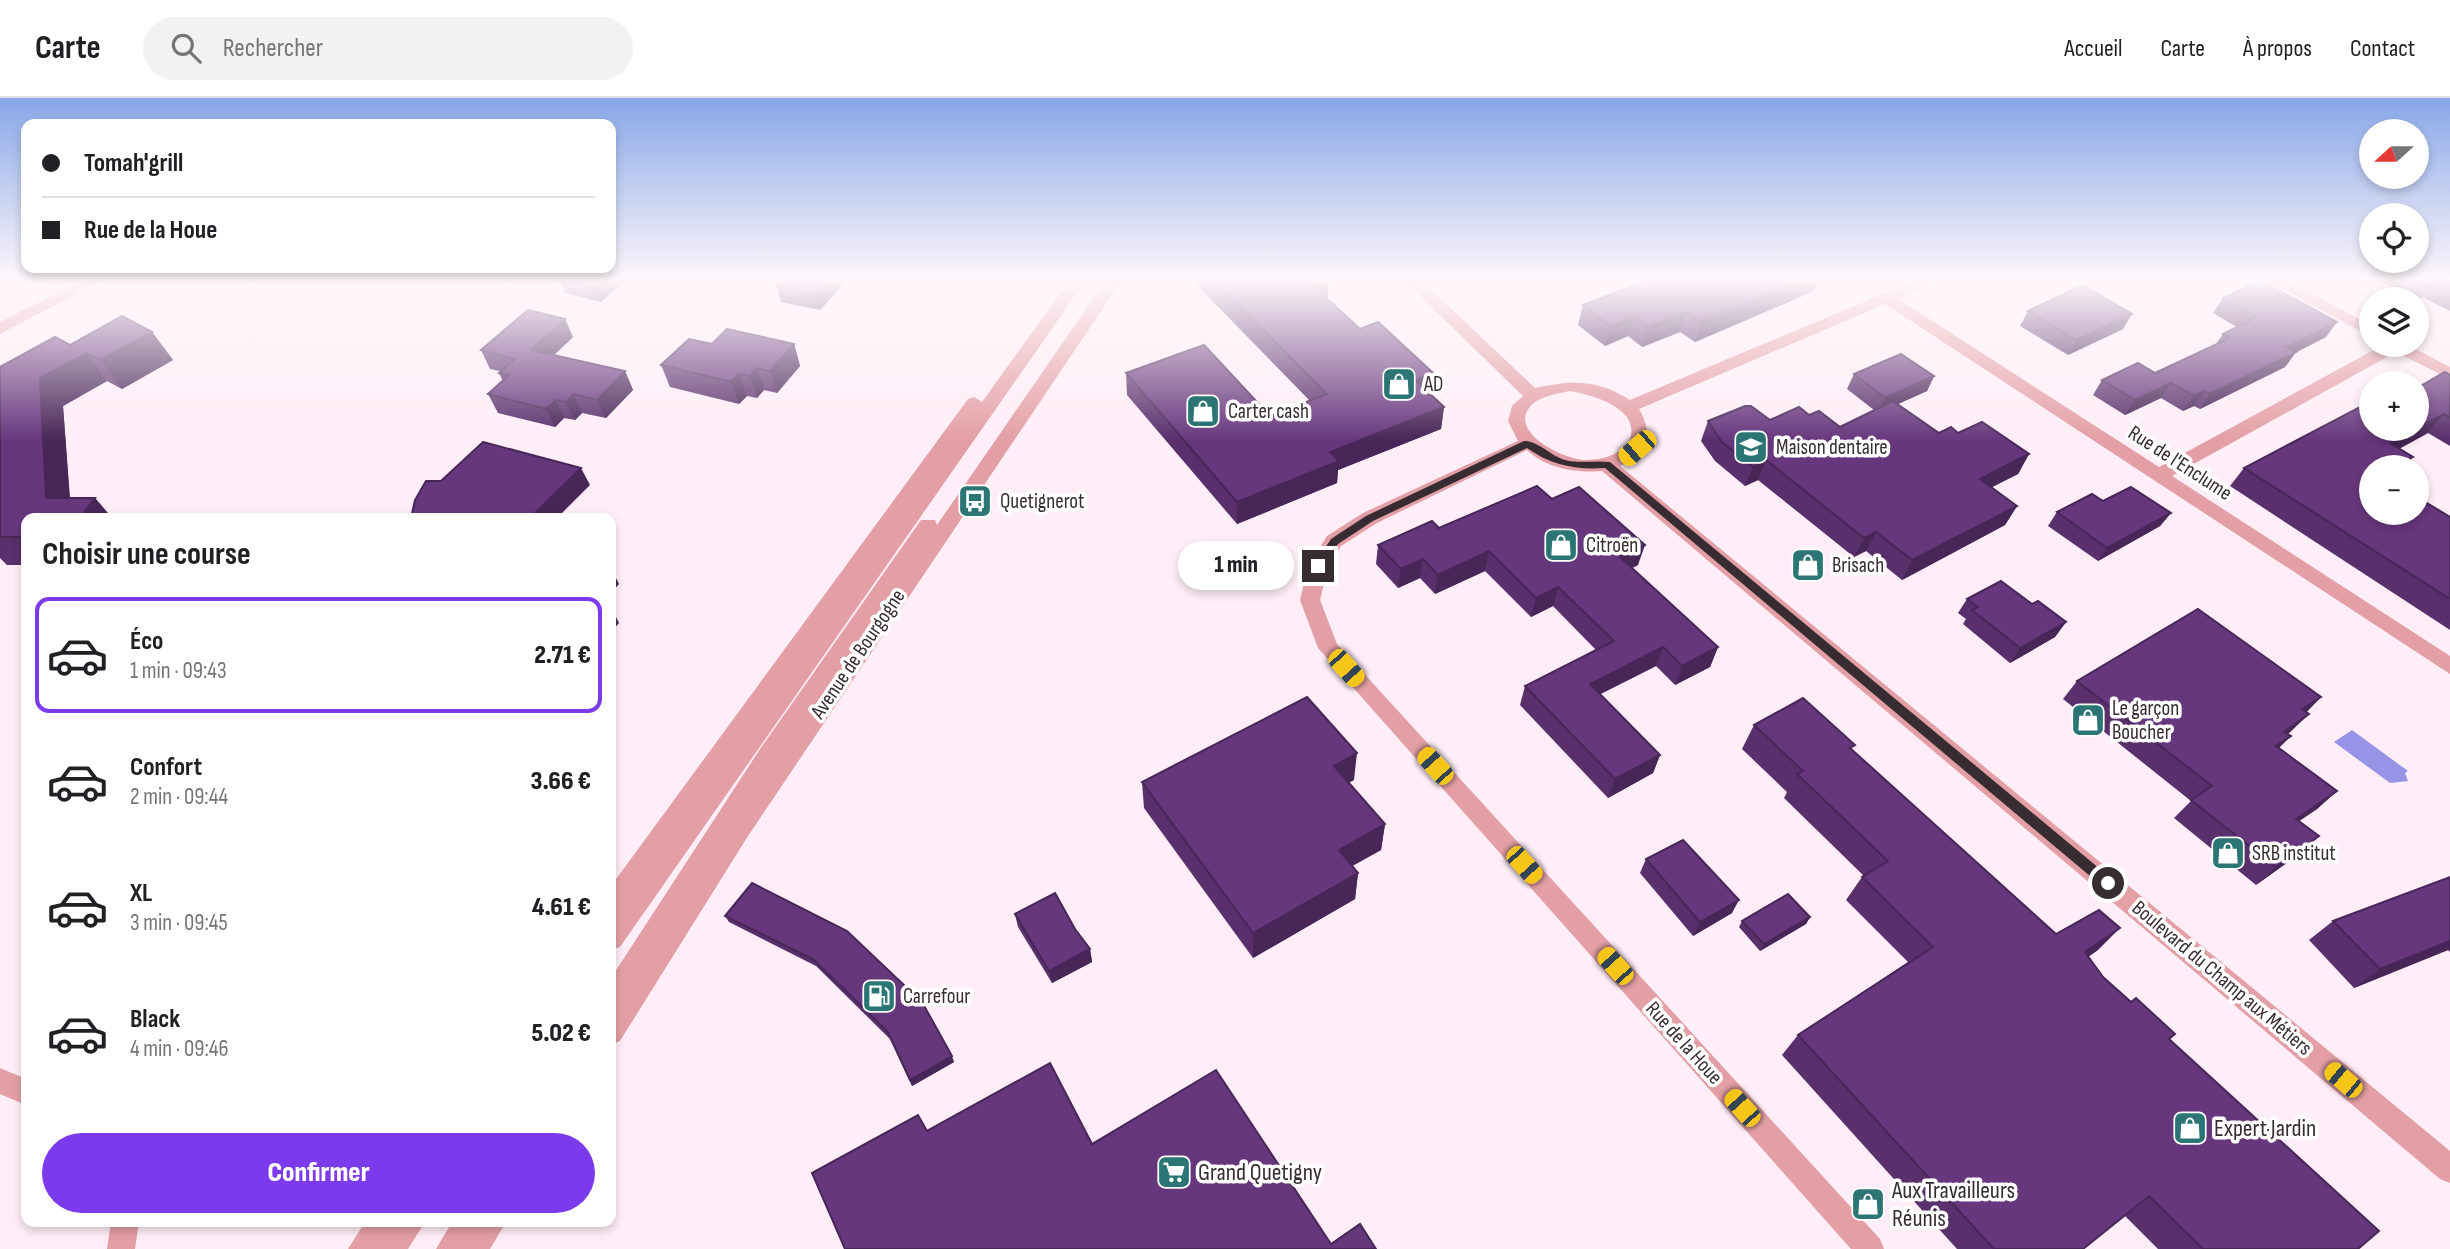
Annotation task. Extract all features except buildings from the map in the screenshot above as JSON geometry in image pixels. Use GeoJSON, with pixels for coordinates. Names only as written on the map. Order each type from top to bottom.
{"type":"FeatureCollection","features":[{"type":"Feature","properties":{"kind":"street"},"geometry":{"type":"LineString","coordinates":[[616,898],[1024,334]]}},
{"type":"Feature","properties":{"kind":"street","name":"Avenue de Bourgogne"},"geometry":{"type":"LineString","coordinates":[[616,932],[1040,334]]}},
{"type":"Feature","properties":{"kind":"street","name":"Avenue de Bourgogne"},"geometry":{"type":"LineString","coordinates":[[616,992],[768,755],[1062,334]]}},
{"type":"Feature","properties":{"kind":"street","name":"Avenue de Bourgogne"},"geometry":{"type":"LineString","coordinates":[[616,1025],[740,829],[1077,334]]}},
{"type":"Feature","properties":{"kind":"street"},"geometry":{"type":"LineString","coordinates":[[1468,334],[1532,395]]}},
{"type":"Feature","properties":{"kind":"street"},"geometry":{"type":"LineString","coordinates":[[1629,407],[1802,334]]}},
{"type":"Feature","properties":{"kind":"street","name":"Rue de l'Enclume"},"geometry":{"type":"LineString","coordinates":[[1941,334],[2450,666]]}},
{"type":"Feature","properties":{"kind":"street"},"geometry":{"type":"LineString","coordinates":[[2158,476],[2374,357]]}},
{"type":"Feature","properties":{"kind":"street"},"geometry":{"type":"LineString","coordinates":[[2418,357],[2450,374]]}},
{"type":"Feature","properties":{"kind":"street"},"geometry":{"type":"LineString","coordinates":[[1570,386],[1602,393],[1629,407],[1638,421],[1641,435],[1637,448],[1624,458],[1607,465],[1563,463],[1543,455],[1528,443],[1518,430],[1516,417],[1521,405],[1532,395],[1549,388],[1570,386]]}},
{"type":"Feature","properties":{"kind":"street","name":"Rue de la Houe"},"geometry":{"type":"LineString","coordinates":[[1528,443],[1370,518],[1334,541],[1318,566],[1310,600],[1328,648],[1870,1249]]}},
{"type":"Feature","properties":{"kind":"street","name":"Boulevard du Champ aux Métiers"},"geometry":{"type":"LineString","coordinates":[[1607,465],[2450,1169]]}},
{"type":"Feature","properties":{"kind":"street"},"geometry":{"type":"LineString","coordinates":[[0,1081],[21,1090]]}},
{"type":"Feature","properties":{"kind":"street"},"geometry":{"type":"LineString","coordinates":[[121,1249],[124,1227]]}},
{"type":"Feature","properties":{"kind":"street"},"geometry":{"type":"LineString","coordinates":[[362,1249],[378,1227]]}},
{"type":"Feature","properties":{"kind":"street"},"geometry":{"type":"LineString","coordinates":[[391,1249],[407,1227]]}},
{"type":"Feature","properties":{"kind":"street"},"geometry":{"type":"LineString","coordinates":[[450,1249],[464,1227]]}},
{"type":"Feature","properties":{"kind":"street"},"geometry":{"type":"LineString","coordinates":[[474,1249],[489,1227]]}},
{"type":"Feature","properties":{"kind":"shaded area"},"geometry":{"type":"Polygon","coordinates":[[[2352,730],[2408,771],[2405,773],[2408,781],[2390,783],[2334,742],[2352,730]]]}},
{"type":"Feature","properties":{"kind":"place","name":"AD"},"geometry":{"type":"Point","coordinates":[1399,384]}},
{"type":"Feature","properties":{"kind":"place","name":"Carter cash"},"geometry":{"type":"Point","coordinates":[1203,411]}},
{"type":"Feature","properties":{"kind":"place","name":"Maison dentaire"},"geometry":{"type":"Point","coordinates":[1751,447]}},
{"type":"Feature","properties":{"kind":"place","name":"Quetignerot"},"geometry":{"type":"Point","coordinates":[975,501]}},
{"type":"Feature","properties":{"kind":"place","name":"Citroën"},"geometry":{"type":"Point","coordinates":[1561,545]}},
{"type":"Feature","properties":{"kind":"place","name":"Brisach"},"geometry":{"type":"Point","coordinates":[1808,565]}},
{"type":"Feature","properties":{"kind":"place","name":"Le garçon Boucher"},"geometry":{"type":"Point","coordinates":[2088,720]}},
{"type":"Feature","properties":{"kind":"place","name":"SRB institut"},"geometry":{"type":"Point","coordinates":[2228,853]}},
{"type":"Feature","properties":{"kind":"place","name":"Carrefour"},"geometry":{"type":"Point","coordinates":[879,996]}},
{"type":"Feature","properties":{"kind":"place","name":"Expert Jardin"},"geometry":{"type":"Point","coordinates":[2190,1128]}},
{"type":"Feature","properties":{"kind":"place","name":"Grand Quetigny"},"geometry":{"type":"Point","coordinates":[1174,1172]}},
{"type":"Feature","properties":{"kind":"place","name":"Aux Travailleurs Réunis"},"geometry":{"type":"Point","coordinates":[1868,1204]}},
{"type":"Feature","properties":{"kind":"route"},"geometry":{"type":"LineString","coordinates":[[1318,566],[1334,541],[1370,518],[1528,443],[1543,455],[1563,463],[1607,465],[2108,883]]}}]}
